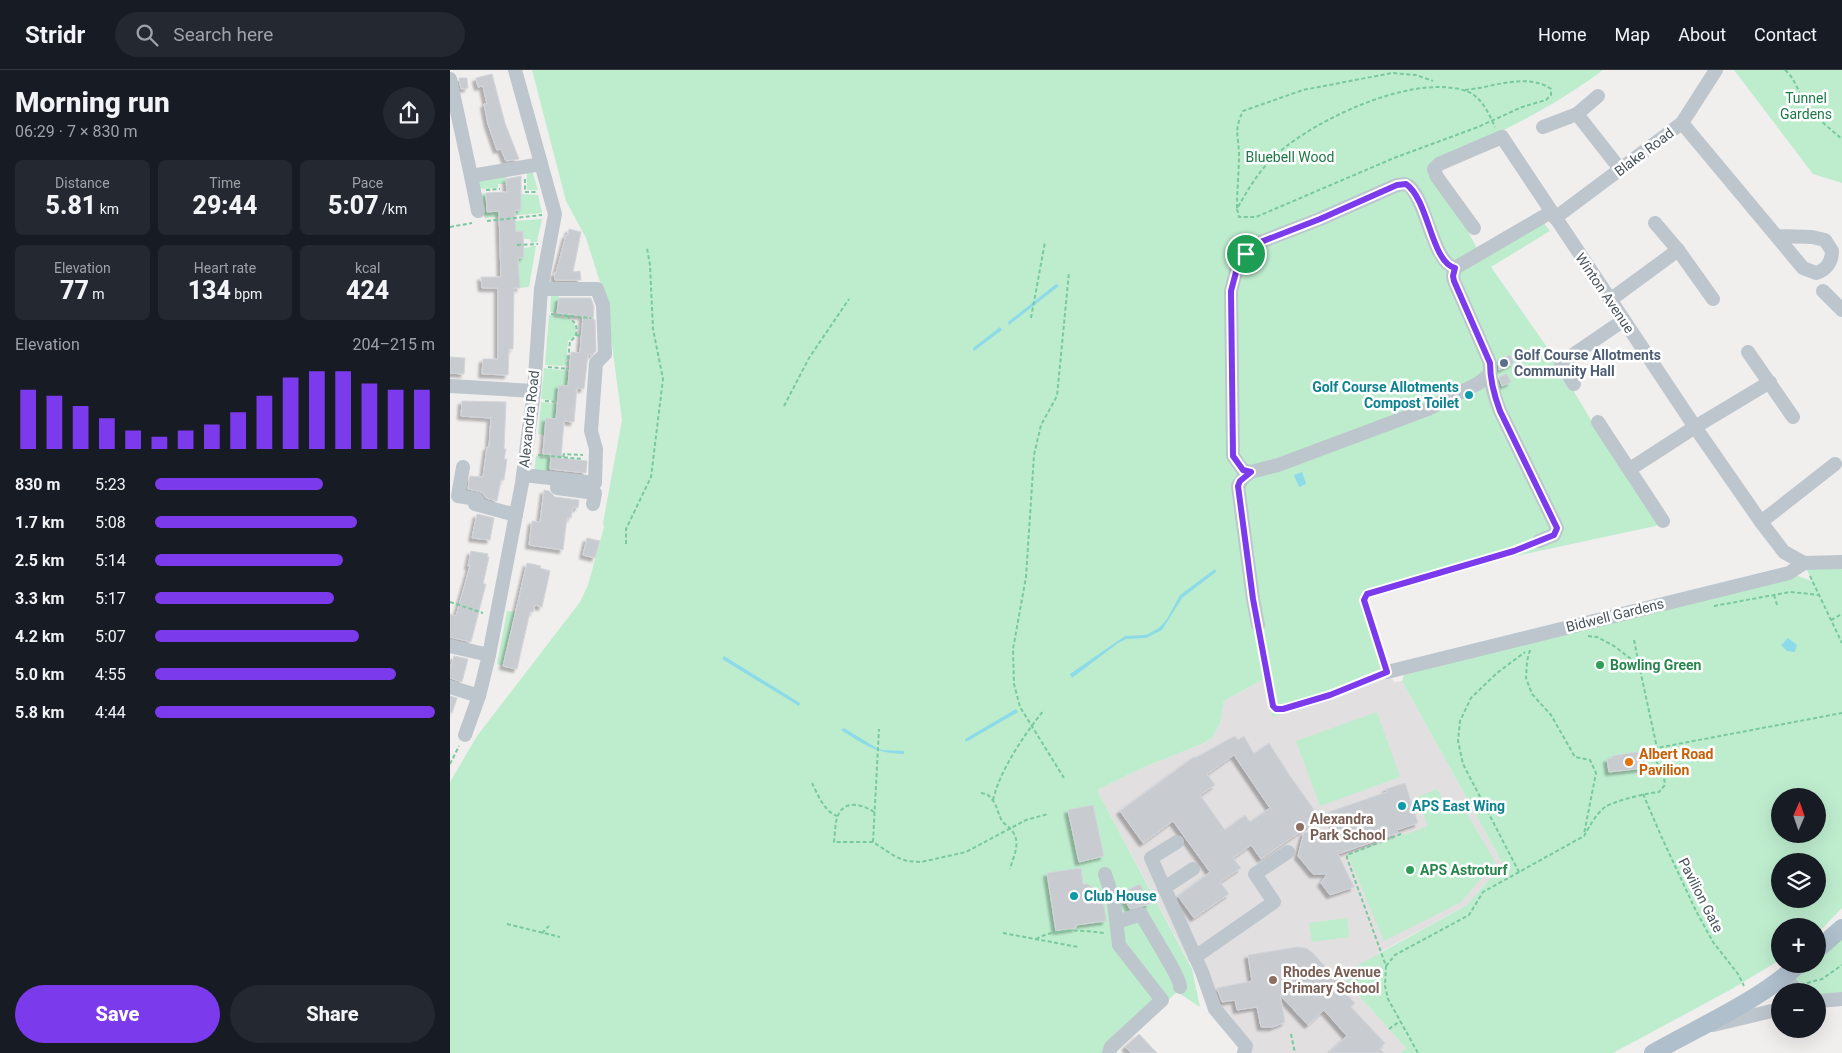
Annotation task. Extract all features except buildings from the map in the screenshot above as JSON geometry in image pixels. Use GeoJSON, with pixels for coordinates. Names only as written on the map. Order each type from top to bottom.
{"type":"FeatureCollection","features":[{"type":"Feature","properties":{"kind":"main road"},"geometry":{"type":"LineString","coordinates":[[1826,942],[1842,928]]}},
{"type":"Feature","properties":{"kind":"main road"},"geometry":{"type":"LineString","coordinates":[[1653,1053],[1751,998],[1771,992]]}},
{"type":"Feature","properties":{"kind":"street","name":"Alexandra Road"},"geometry":{"type":"LineString","coordinates":[[465,735],[479,696],[489,655],[516,515],[534,390],[541,289],[555,214],[515,70]]}},
{"type":"Feature","properties":{"kind":"street","name":"Blake Road"},"geometry":{"type":"LineString","coordinates":[[1451,271],[1553,215],[1620,170],[1682,123],[1716,70]]}},
{"type":"Feature","properties":{"kind":"street"},"geometry":{"type":"LineString","coordinates":[[450,79],[480,218]]}},
{"type":"Feature","properties":{"kind":"street"},"geometry":{"type":"LineString","coordinates":[[1543,127],[1577,114],[1598,96]]}},
{"type":"Feature","properties":{"kind":"street"},"geometry":{"type":"LineString","coordinates":[[1577,114],[1620,170]]}},
{"type":"Feature","properties":{"kind":"street"},"geometry":{"type":"LineString","coordinates":[[1682,123],[1777,236]]}},
{"type":"Feature","properties":{"kind":"street","name":"Winton Avenue"},"geometry":{"type":"LineString","coordinates":[[1474,228],[1437,177],[1434,169],[1439,164],[1502,137],[1695,427],[1761,522],[1784,552],[1804,563]]}},
{"type":"Feature","properties":{"kind":"street"},"geometry":{"type":"LineString","coordinates":[[470,176],[541,164]]}},
{"type":"Feature","properties":{"kind":"street"},"geometry":{"type":"LineString","coordinates":[[1251,472],[1243,470],[1233,456],[1231,291],[1236,272],[1246,254],[1258,243],[1320,219],[1397,185],[1406,184],[1412,188],[1438,250],[1451,271],[1490,363],[1493,393],[1500,411],[1557,528],[1554,535],[1539,541]]}},
{"type":"Feature","properties":{"kind":"street"},"geometry":{"type":"LineString","coordinates":[[1655,223],[1678,250],[1713,298]]}},
{"type":"Feature","properties":{"kind":"street"},"geometry":{"type":"LineString","coordinates":[[1610,300],[1678,250]]}},
{"type":"Feature","properties":{"kind":"street"},"geometry":{"type":"LineString","coordinates":[[522,479],[595,483],[596,449],[591,431],[596,364],[605,354],[603,305],[597,289],[541,289]]}},
{"type":"Feature","properties":{"kind":"street"},"geometry":{"type":"LineString","coordinates":[[1822,291],[1842,310]]}},
{"type":"Feature","properties":{"kind":"street"},"geometry":{"type":"LineString","coordinates":[[1574,384],[1561,363],[1624,320]]}},
{"type":"Feature","properties":{"kind":"street"},"geometry":{"type":"LineString","coordinates":[[1748,352],[1793,417]]}},
{"type":"Feature","properties":{"kind":"street"},"geometry":{"type":"LineString","coordinates":[[1258,624],[1238,486],[1240,481],[1251,472],[1278,465],[1428,409],[1479,382],[1490,374]]}},
{"type":"Feature","properties":{"kind":"street"},"geometry":{"type":"LineString","coordinates":[[1630,469],[1770,382]]}},
{"type":"Feature","properties":{"kind":"street"},"geometry":{"type":"LineString","coordinates":[[450,386],[534,390]]}},
{"type":"Feature","properties":{"kind":"street"},"geometry":{"type":"LineString","coordinates":[[1598,422],[1663,521]]}},
{"type":"Feature","properties":{"kind":"street"},"geometry":{"type":"LineString","coordinates":[[1761,522],[1835,464]]}},
{"type":"Feature","properties":{"kind":"street"},"geometry":{"type":"LineString","coordinates":[[463,468],[458,496],[477,499],[475,504],[516,515]]}},
{"type":"Feature","properties":{"kind":"street"},"geometry":{"type":"LineString","coordinates":[[522,479],[595,493],[593,504]]}},
{"type":"Feature","properties":{"kind":"street","name":"Bidwell Gardens"},"geometry":{"type":"LineString","coordinates":[[1387,672],[1789,573],[1804,563],[1842,562]]}},
{"type":"Feature","properties":{"kind":"street"},"geometry":{"type":"LineString","coordinates":[[450,646],[489,655]]}},
{"type":"Feature","properties":{"kind":"street"},"geometry":{"type":"LineString","coordinates":[[450,686],[479,696]]}},
{"type":"Feature","properties":{"kind":"street"},"geometry":{"type":"LineString","coordinates":[[1177,842],[1151,858],[1195,957],[1215,1009],[1246,1046],[1244,1053]]}},
{"type":"Feature","properties":{"kind":"street"},"geometry":{"type":"LineString","coordinates":[[1195,957],[1274,902],[1254,874],[1288,852]]}},
{"type":"Feature","properties":{"kind":"street"},"geometry":{"type":"LineString","coordinates":[[1164,888],[1193,869]]}},
{"type":"Feature","properties":{"kind":"street"},"geometry":{"type":"LineString","coordinates":[[1105,874],[1114,902],[1119,944],[1162,1000],[1111,1047],[1109,1053]]}},
{"type":"Feature","properties":{"kind":"street"},"geometry":{"type":"LineString","coordinates":[[1117,929],[1141,914],[1172,966],[1180,987]]}},
{"type":"Feature","properties":{"kind":"street"},"geometry":{"type":"LineString","coordinates":[[1826,1000],[1842,999]]}},
{"type":"Feature","properties":{"kind":"street"},"geometry":{"type":"LineString","coordinates":[[1693,1030],[1771,1011]]}},
{"type":"Feature","properties":{"kind":"path"},"geometry":{"type":"LineString","coordinates":[[1785,70],[1791,75],[1796,88],[1806,104],[1842,139]]}},
{"type":"Feature","properties":{"kind":"path"},"geometry":{"type":"LineString","coordinates":[[1427,82],[1436,81],[1416,75],[1392,74],[1304,90],[1243,111],[1237,123],[1236,136],[1239,152],[1237,209],[1239,217],[1256,217],[1394,158],[1492,121],[1522,107],[1546,100],[1551,96],[1550,89],[1544,84],[1520,81],[1465,90]]}},
{"type":"Feature","properties":{"kind":"path"},"geometry":{"type":"LineString","coordinates":[[1449,84],[1472,93],[1485,106],[1492,121]]}},
{"type":"Feature","properties":{"kind":"path"},"geometry":{"type":"LineString","coordinates":[[1237,209],[1262,170],[1278,154],[1344,108],[1368,98]]}},
{"type":"Feature","properties":{"kind":"path"},"geometry":{"type":"LineString","coordinates":[[525,166],[525,192]]}},
{"type":"Feature","properties":{"kind":"path"},"geometry":{"type":"LineString","coordinates":[[520,192],[533,192]]}},
{"type":"Feature","properties":{"kind":"path"},"geometry":{"type":"LineString","coordinates":[[450,227],[480,218],[555,214]]}},
{"type":"Feature","properties":{"kind":"path"},"geometry":{"type":"LineString","coordinates":[[1031,318],[1045,242]]}},
{"type":"Feature","properties":{"kind":"path"},"geometry":{"type":"LineString","coordinates":[[517,245],[550,243]]}},
{"type":"Feature","properties":{"kind":"path"},"geometry":{"type":"LineString","coordinates":[[626,544],[626,529],[651,477],[663,379],[652,329],[650,266],[647,248]]}},
{"type":"Feature","properties":{"kind":"path"},"geometry":{"type":"LineString","coordinates":[[1064,778],[1020,707],[1014,684],[1013,649],[1026,577],[1034,455],[1041,425],[1057,396],[1069,272]]}},
{"type":"Feature","properties":{"kind":"path"},"geometry":{"type":"LineString","coordinates":[[784,406],[809,358],[849,299]]}},
{"type":"Feature","properties":{"kind":"path"},"geometry":{"type":"LineString","coordinates":[[539,313],[593,318]]}},
{"type":"Feature","properties":{"kind":"path"},"geometry":{"type":"LineString","coordinates":[[535,366],[568,369],[570,341],[577,331],[575,322],[564,315]]}},
{"type":"Feature","properties":{"kind":"path"},"geometry":{"type":"LineString","coordinates":[[576,335],[581,336]]}},
{"type":"Feature","properties":{"kind":"path"},"geometry":{"type":"LineString","coordinates":[[526,454],[563,457],[564,454],[595,458]]}},
{"type":"Feature","properties":{"kind":"path"},"geometry":{"type":"LineString","coordinates":[[1258,624],[1273,706],[1276,709],[1283,709],[1330,695],[1387,672],[1364,600],[1367,594],[1514,551],[1539,541]]}},
{"type":"Feature","properties":{"kind":"path"},"geometry":{"type":"LineString","coordinates":[[1804,563],[1842,643]]}},
{"type":"Feature","properties":{"kind":"path"},"geometry":{"type":"LineString","coordinates":[[1711,606],[1790,592],[1820,595]]}},
{"type":"Feature","properties":{"kind":"path"},"geometry":{"type":"LineString","coordinates":[[1774,594],[1777,605]]}},
{"type":"Feature","properties":{"kind":"path"},"geometry":{"type":"LineString","coordinates":[[450,602],[496,617]]}},
{"type":"Feature","properties":{"kind":"path"},"geometry":{"type":"LineString","coordinates":[[1831,620],[1842,614]]}},
{"type":"Feature","properties":{"kind":"path"},"geometry":{"type":"LineString","coordinates":[[1583,636],[1597,637],[1614,646],[1639,665]]}},
{"type":"Feature","properties":{"kind":"path"},"geometry":{"type":"LineString","coordinates":[[1634,640],[1657,748]]}},
{"type":"Feature","properties":{"kind":"path"},"geometry":{"type":"LineString","coordinates":[[1519,872],[1463,764],[1458,740],[1460,721],[1471,698],[1497,673],[1534,646]]}},
{"type":"Feature","properties":{"kind":"path"},"geometry":{"type":"LineString","coordinates":[[1530,648],[1526,678],[1532,694],[1551,715],[1575,757],[1590,760],[1596,773],[1584,836]]}},
{"type":"Feature","properties":{"kind":"path"},"geometry":{"type":"LineString","coordinates":[[993,800],[996,788],[1003,774],[1032,725],[1044,710]]}},
{"type":"Feature","properties":{"kind":"path"},"geometry":{"type":"LineString","coordinates":[[1386,966],[1395,955],[1469,915],[1483,892],[1584,836],[1593,821],[1605,807],[1644,794],[1659,792],[1665,784],[1664,774],[1655,761],[1651,749],[1842,713]]}},
{"type":"Feature","properties":{"kind":"path"},"geometry":{"type":"LineString","coordinates":[[873,842],[878,729]]}},
{"type":"Feature","properties":{"kind":"path"},"geometry":{"type":"LineString","coordinates":[[450,764],[465,735]]}},
{"type":"Feature","properties":{"kind":"path"},"geometry":{"type":"LineString","coordinates":[[812,783],[820,800],[833,814],[838,816]]}},
{"type":"Feature","properties":{"kind":"path"},"geometry":{"type":"LineString","coordinates":[[981,793],[987,794],[993,800],[1002,821],[1011,829],[1017,842],[1010,869]]}},
{"type":"Feature","properties":{"kind":"path","name":"Pavilion Gate"},"geometry":{"type":"LineString","coordinates":[[1644,794],[1696,912],[1713,942],[1738,974],[1751,998]]}},
{"type":"Feature","properties":{"kind":"path"},"geometry":{"type":"LineString","coordinates":[[874,812],[860,804],[842,808],[838,816],[834,842],[873,842],[896,857],[907,861],[921,862],[966,852],[1026,820],[1048,814]]}},
{"type":"Feature","properties":{"kind":"path"},"geometry":{"type":"LineString","coordinates":[[1384,959],[1347,854],[1401,834]]}},
{"type":"Feature","properties":{"kind":"path"},"geometry":{"type":"LineString","coordinates":[[507,924],[560,937]]}},
{"type":"Feature","properties":{"kind":"path"},"geometry":{"type":"LineString","coordinates":[[542,933],[549,926]]}},
{"type":"Feature","properties":{"kind":"path"},"geometry":{"type":"LineString","coordinates":[[1036,939],[1043,935],[1083,930],[1117,929]]}},
{"type":"Feature","properties":{"kind":"path"},"geometry":{"type":"LineString","coordinates":[[1003,933],[1078,947]]}},
{"type":"Feature","properties":{"kind":"path"},"geometry":{"type":"LineString","coordinates":[[1378,945],[1382,951],[1386,966],[1385,986],[1388,999],[1418,1053]]}},
{"type":"Feature","properties":{"kind":"path"},"geometry":{"type":"LineString","coordinates":[[1802,983],[1822,979],[1842,965]]}},
{"type":"Feature","properties":{"kind":"path"},"geometry":{"type":"LineString","coordinates":[[1349,986],[1366,975],[1385,974]]}},
{"type":"Feature","properties":{"kind":"path"},"geometry":{"type":"LineString","coordinates":[[1389,1029],[1400,1021]]}},
{"type":"Feature","properties":{"kind":"path"},"geometry":{"type":"LineString","coordinates":[[1291,1034],[1295,1053]]}},
{"type":"Feature","properties":{"kind":"shaded area","name":"Alexandra Park School"},"geometry":{"type":"Polygon","coordinates":[[[1390,675],[1394,682],[1402,681],[1503,864],[1467,905],[1380,952],[1349,985],[1406,1048],[1401,1053],[1238,1053],[1240,1050],[1198,958],[1189,962],[1097,790],[1142,768],[1202,744],[1212,738],[1220,724],[1224,701],[1264,679],[1272,717],[1390,675]]]}},
{"type":"Feature","properties":{"kind":"green space","name":"Bluebell Wood"},"geometry":{"type":"Polygon","coordinates":[[[532,70],[1603,70],[1540,111],[1428,167],[1455,208],[1478,250],[1541,219],[1550,231],[1491,267],[1549,350],[1594,425],[1660,525],[1511,557],[1367,599],[1390,675],[1272,717],[1264,679],[1224,701],[1220,724],[1212,738],[1202,744],[1142,768],[1097,790],[1192,969],[1200,1007],[1177,992],[1146,1020],[1116,1053],[1105,1050],[1102,1053],[450,1053],[450,782],[477,736],[580,602],[588,585],[604,527],[603,523],[622,420],[606,301],[586,238],[566,201],[532,70]]]}},
{"type":"Feature","properties":{"kind":"green space","name":"Tunnel Gardens"},"geometry":{"type":"Polygon","coordinates":[[[1734,70],[1842,70],[1842,183],[1813,174],[1734,70]]]}},
{"type":"Feature","properties":{"kind":"green space"},"geometry":{"type":"Polygon","coordinates":[[[527,170],[532,170],[538,190],[527,190],[527,170]]]}},
{"type":"Feature","properties":{"kind":"green space"},"geometry":{"type":"Polygon","coordinates":[[[506,174],[506,184],[498,184],[498,188],[479,189],[477,182],[481,177],[506,174]]]}},
{"type":"Feature","properties":{"kind":"green space"},"geometry":{"type":"Polygon","coordinates":[[[486,193],[487,212],[521,210],[520,194],[538,195],[542,213],[485,218],[480,194],[486,193]]]}},
{"type":"Feature","properties":{"kind":"green space"},"geometry":{"type":"Polygon","coordinates":[[[542,219],[537,242],[531,243],[530,239],[524,239],[523,232],[516,232],[515,221],[542,219]]]}},
{"type":"Feature","properties":{"kind":"green space"},"geometry":{"type":"Polygon","coordinates":[[[536,246],[529,287],[520,288],[518,258],[524,257],[524,248],[536,246]]]}},
{"type":"Feature","properties":{"kind":"green space"},"geometry":{"type":"Polygon","coordinates":[[[551,294],[559,295],[557,313],[550,312],[551,294]]]}},
{"type":"Feature","properties":{"kind":"green space"},"geometry":{"type":"Polygon","coordinates":[[[549,315],[569,320],[575,325],[575,336],[568,341],[566,364],[563,366],[545,365],[549,315]]]}},
{"type":"Feature","properties":{"kind":"green space"},"geometry":{"type":"Polygon","coordinates":[[[544,368],[569,371],[568,386],[559,385],[558,401],[541,399],[544,368]]]}},
{"type":"Feature","properties":{"kind":"green space"},"geometry":{"type":"Polygon","coordinates":[[[541,402],[558,404],[556,419],[546,419],[545,435],[538,434],[541,402]]]}},
{"type":"Feature","properties":{"kind":"green space"},"geometry":{"type":"Polygon","coordinates":[[[536,456],[551,458],[549,475],[534,473],[536,456]]]}},
{"type":"Feature","properties":{"kind":"green space"},"geometry":{"type":"Polygon","coordinates":[[[1804,563],[1842,563],[1842,908],[1826,925],[1826,918],[1771,918],[1771,965],[1730,990],[1613,1053],[1401,1053],[1406,1048],[1349,985],[1342,974],[1467,905],[1503,864],[1402,681],[1404,676],[1401,668],[1789,573],[1812,581],[1804,563]]]}},
{"type":"Feature","properties":{"kind":"green space"},"geometry":{"type":"Polygon","coordinates":[[[507,611],[516,612],[503,666],[497,664],[507,611]]]}},
{"type":"Feature","properties":{"kind":"green space"},"geometry":{"type":"Polygon","coordinates":[[[1377,712],[1400,777],[1320,806],[1296,741],[1377,712]]]}},
{"type":"Feature","properties":{"kind":"green space"},"geometry":{"type":"Polygon","coordinates":[[[1437,789],[1448,809],[1462,805],[1495,862],[1461,902],[1384,941],[1348,855],[1428,826],[1417,797],[1437,789]]]}},
{"type":"Feature","properties":{"kind":"green space"},"geometry":{"type":"Polygon","coordinates":[[[1347,918],[1349,937],[1312,942],[1309,923],[1347,918]]]}},
{"type":"Feature","properties":{"kind":"green space"},"geometry":{"type":"Polygon","coordinates":[[[1842,928],[1842,999],[1826,1000],[1826,983],[1790,983],[1786,977],[1791,973],[1826,973],[1826,943],[1842,928]]]}},
{"type":"Feature","properties":{"kind":"water"},"geometry":{"type":"Polygon","coordinates":[[[1056,284],[1059,286],[1009,325],[1008,322],[1056,284]]]}},
{"type":"Feature","properties":{"kind":"water"},"geometry":{"type":"Polygon","coordinates":[[[1000,327],[1002,330],[974,351],[973,348],[1000,327]]]}},
{"type":"Feature","properties":{"kind":"water"},"geometry":{"type":"Polygon","coordinates":[[[1302,472],[1306,484],[1299,487],[1294,475],[1302,472]]]}},
{"type":"Feature","properties":{"kind":"water"},"geometry":{"type":"Polygon","coordinates":[[[1215,569],[1216,572],[1182,598],[1162,630],[1146,638],[1126,639],[1118,643],[1072,678],[1070,674],[1125,636],[1146,635],[1159,628],[1167,619],[1180,595],[1215,569]]]}},
{"type":"Feature","properties":{"kind":"water"},"geometry":{"type":"Polygon","coordinates":[[[1788,638],[1797,645],[1795,652],[1787,651],[1781,645],[1788,638]]]}},
{"type":"Feature","properties":{"kind":"water"},"geometry":{"type":"Polygon","coordinates":[[[724,656],[800,703],[799,706],[722,659],[724,656]]]}},
{"type":"Feature","properties":{"kind":"water"},"geometry":{"type":"Polygon","coordinates":[[[1016,709],[1018,712],[966,742],[965,739],[1016,709]]]}},
{"type":"Feature","properties":{"kind":"water"},"geometry":{"type":"Polygon","coordinates":[[[844,728],[875,747],[882,750],[904,751],[904,754],[885,752],[871,747],[841,730],[844,728]]]}},
{"type":"Feature","properties":{"kind":"place","name":"Golf Course Allotments Community Hall"},"geometry":{"type":"Point","coordinates":[1504,363]}},
{"type":"Feature","properties":{"kind":"place","name":"Golf Course Allotments Compost Toilet"},"geometry":{"type":"Point","coordinates":[1469,395]}},
{"type":"Feature","properties":{"kind":"place","name":"Bowling Green"},"geometry":{"type":"Point","coordinates":[1600,665]}},
{"type":"Feature","properties":{"kind":"place","name":"Albert Road Pavilion"},"geometry":{"type":"Point","coordinates":[1629,762]}},
{"type":"Feature","properties":{"kind":"place","name":"APS East Wing"},"geometry":{"type":"Point","coordinates":[1402,806]}},
{"type":"Feature","properties":{"kind":"place","name":"Alexandra Park School"},"geometry":{"type":"Point","coordinates":[1300,827]}},
{"type":"Feature","properties":{"kind":"place","name":"APS Astroturf"},"geometry":{"type":"Point","coordinates":[1410,870]}},
{"type":"Feature","properties":{"kind":"place","name":"Club House"},"geometry":{"type":"Point","coordinates":[1074,896]}},
{"type":"Feature","properties":{"kind":"place","name":"Rhodes Avenue Primary School"},"geometry":{"type":"Point","coordinates":[1273,980]}},
{"type":"Feature","properties":{"kind":"route"},"geometry":{"type":"LineString","coordinates":[[1406,184],[1412,188],[1445,264],[1455,268],[1454,281],[1490,363],[1493,393],[1500,411],[1557,528],[1554,535],[1514,551],[1367,594],[1364,600],[1387,672],[1330,695],[1283,709],[1276,709],[1273,706],[1253,599],[1238,486],[1245,475],[1251,472],[1243,470],[1233,456],[1231,291],[1236,272],[1246,254],[1258,243],[1320,219],[1397,185],[1406,184]]}}]}
